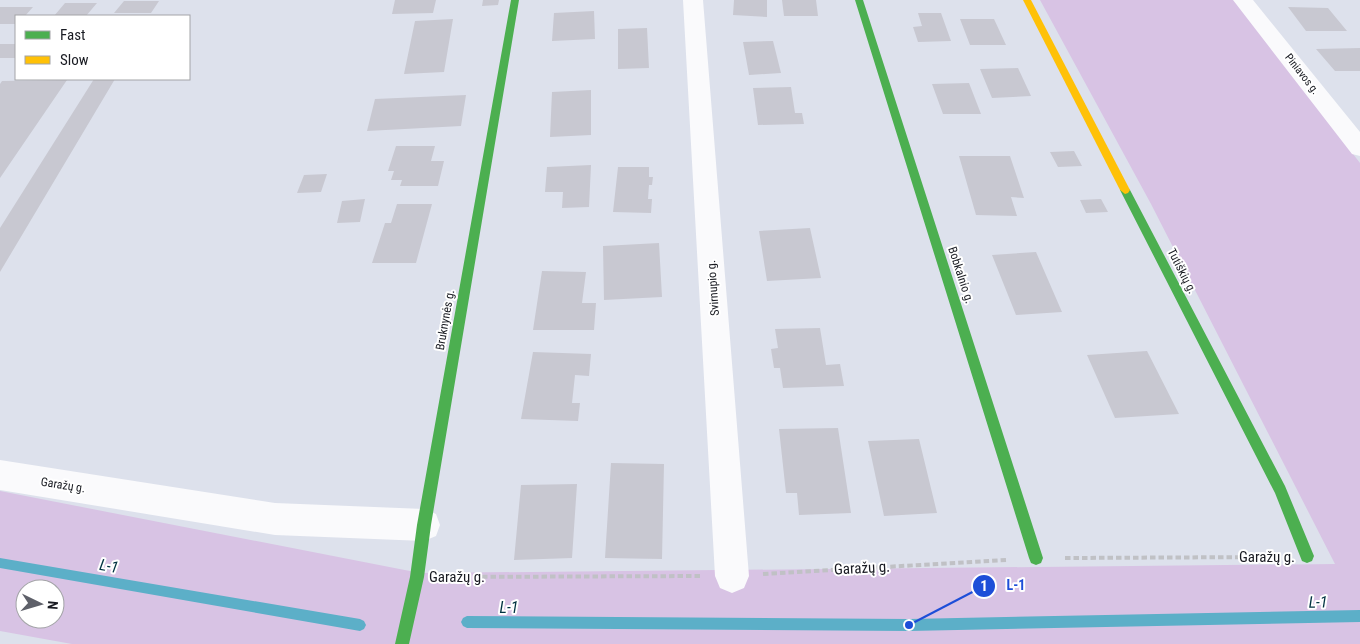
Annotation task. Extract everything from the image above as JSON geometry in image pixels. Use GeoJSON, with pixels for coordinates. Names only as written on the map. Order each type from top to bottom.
{"type":"FeatureCollection","features":[{"type":"Feature","properties":{"kind":"street","name":"Bruknynės g."},"geometry":{"type":"LineString","coordinates":[[402,644],[417,577],[424,525],[515,0]]}},
{"type":"Feature","properties":{"kind":"street","name":"Svirnupio g."},"geometry":{"type":"LineString","coordinates":[[693,0],[732,576]]}},
{"type":"Feature","properties":{"kind":"street","name":"Bobkalnio g."},"geometry":{"type":"LineString","coordinates":[[859,0],[1036,558]]}},
{"type":"Feature","properties":{"kind":"street","name":"Tutiškių g."},"geometry":{"type":"LineString","coordinates":[[1027,0],[1280,490],[1307,556]]}},
{"type":"Feature","properties":{"kind":"street","name":"Piniavos g."},"geometry":{"type":"LineString","coordinates":[[1244,0],[1360,148]]}},
{"type":"Feature","properties":{"kind":"street","name":"Garažų g."},"geometry":{"type":"LineString","coordinates":[[0,476],[275,519],[424,525]]}},
{"type":"Feature","properties":{"kind":"path","name":"Garažų g."},"geometry":{"type":"LineString","coordinates":[[417,577],[732,576],[1036,558],[1307,556]]}},
{"type":"Feature","properties":{"kind":"shaded area"},"geometry":{"type":"Polygon","coordinates":[[[1040,0],[1234,0],[1360,163],[1360,644],[72,644],[0,631],[0,491],[420,573],[1335,564],[1151,204],[1040,0]]]}},
{"type":"Feature","properties":{"kind":"building"},"geometry":{"type":"Polygon","coordinates":[[[395,0],[436,0],[433,13],[392,14],[395,0]]]}},
{"type":"Feature","properties":{"kind":"building"},"geometry":{"type":"Polygon","coordinates":[[[483,0],[499,0],[498,5],[482,6],[483,0]]]}},
{"type":"Feature","properties":{"kind":"building"},"geometry":{"type":"Polygon","coordinates":[[[734,0],[767,0],[767,17],[733,15],[734,0]]]}},
{"type":"Feature","properties":{"kind":"building"},"geometry":{"type":"Polygon","coordinates":[[[782,0],[816,0],[818,16],[784,16],[782,0]]]}},
{"type":"Feature","properties":{"kind":"building"},"geometry":{"type":"Polygon","coordinates":[[[124,1],[159,1],[151,13],[114,13],[124,1]]]}},
{"type":"Feature","properties":{"kind":"building"},"geometry":{"type":"Polygon","coordinates":[[[65,3],[97,3],[87,15],[55,15],[65,3]]]}},
{"type":"Feature","properties":{"kind":"building"},"geometry":{"type":"Polygon","coordinates":[[[0,7],[33,7],[26,15],[15,15],[15,24],[0,24],[0,7]]]}},
{"type":"Feature","properties":{"kind":"building"},"geometry":{"type":"Polygon","coordinates":[[[1288,7],[1328,8],[1347,31],[1306,31],[1288,7]]]}},
{"type":"Feature","properties":{"kind":"building"},"geometry":{"type":"Polygon","coordinates":[[[594,11],[595,39],[552,41],[554,13],[594,11]]]}},
{"type":"Feature","properties":{"kind":"building"},"geometry":{"type":"Polygon","coordinates":[[[918,13],[941,13],[951,41],[918,42],[913,27],[922,26],[918,13]]]}},
{"type":"Feature","properties":{"kind":"building"},"geometry":{"type":"Polygon","coordinates":[[[453,19],[444,72],[404,74],[415,21],[453,19]]]}},
{"type":"Feature","properties":{"kind":"building"},"geometry":{"type":"Polygon","coordinates":[[[960,19],[994,19],[1006,45],[970,45],[960,19]]]}},
{"type":"Feature","properties":{"kind":"building"},"geometry":{"type":"Polygon","coordinates":[[[647,28],[649,68],[618,69],[618,29],[647,28]]]}},
{"type":"Feature","properties":{"kind":"building"},"geometry":{"type":"Polygon","coordinates":[[[773,41],[781,73],[749,75],[743,42],[773,41]]]}},
{"type":"Feature","properties":{"kind":"building"},"geometry":{"type":"Polygon","coordinates":[[[0,44],[15,44],[15,58],[0,58],[0,44]]]}},
{"type":"Feature","properties":{"kind":"building"},"geometry":{"type":"Polygon","coordinates":[[[1360,48],[1360,71],[1335,71],[1316,49],[1360,48]]]}},
{"type":"Feature","properties":{"kind":"building"},"geometry":{"type":"Polygon","coordinates":[[[1018,68],[1031,96],[992,98],[980,69],[1018,68]]]}},
{"type":"Feature","properties":{"kind":"building"},"geometry":{"type":"Polygon","coordinates":[[[67,80],[0,178],[0,84],[2,81],[67,80]]]}},
{"type":"Feature","properties":{"kind":"building"},"geometry":{"type":"Polygon","coordinates":[[[93,80],[114,80],[0,272],[0,228],[93,80]]]}},
{"type":"Feature","properties":{"kind":"building"},"geometry":{"type":"Polygon","coordinates":[[[969,83],[981,114],[943,114],[932,84],[969,83]]]}},
{"type":"Feature","properties":{"kind":"building"},"geometry":{"type":"Polygon","coordinates":[[[791,87],[795,113],[802,113],[804,124],[758,125],[753,88],[791,87]]]}},
{"type":"Feature","properties":{"kind":"building"},"geometry":{"type":"Polygon","coordinates":[[[591,90],[591,135],[550,137],[552,92],[591,90]]]}},
{"type":"Feature","properties":{"kind":"building"},"geometry":{"type":"Polygon","coordinates":[[[466,95],[461,126],[367,131],[375,99],[466,95]]]}},
{"type":"Feature","properties":{"kind":"building"},"geometry":{"type":"Polygon","coordinates":[[[396,146],[435,146],[431,161],[444,161],[438,186],[400,186],[402,180],[391,180],[394,171],[388,171],[396,146]]]}},
{"type":"Feature","properties":{"kind":"building"},"geometry":{"type":"Polygon","coordinates":[[[1074,151],[1082,166],[1058,167],[1050,152],[1074,151]]]}},
{"type":"Feature","properties":{"kind":"building"},"geometry":{"type":"Polygon","coordinates":[[[959,156],[1010,156],[1024,198],[1011,197],[1017,216],[976,215],[959,156]]]}},
{"type":"Feature","properties":{"kind":"building"},"geometry":{"type":"Polygon","coordinates":[[[591,165],[589,207],[562,208],[563,192],[545,192],[547,167],[591,165]]]}},
{"type":"Feature","properties":{"kind":"building"},"geometry":{"type":"Polygon","coordinates":[[[618,167],[649,167],[649,177],[653,177],[652,185],[649,185],[648,199],[652,199],[651,213],[613,212],[618,167]]]}},
{"type":"Feature","properties":{"kind":"building"},"geometry":{"type":"Polygon","coordinates":[[[327,174],[321,192],[297,193],[304,175],[327,174]]]}},
{"type":"Feature","properties":{"kind":"building"},"geometry":{"type":"Polygon","coordinates":[[[365,199],[360,222],[337,223],[342,201],[365,199]]]}},
{"type":"Feature","properties":{"kind":"building"},"geometry":{"type":"Polygon","coordinates":[[[1101,199],[1108,212],[1086,213],[1080,200],[1101,199]]]}},
{"type":"Feature","properties":{"kind":"building"},"geometry":{"type":"Polygon","coordinates":[[[397,204],[432,204],[416,263],[372,263],[385,223],[391,223],[397,204]]]}},
{"type":"Feature","properties":{"kind":"building"},"geometry":{"type":"Polygon","coordinates":[[[810,228],[821,278],[767,281],[759,231],[810,228]]]}},
{"type":"Feature","properties":{"kind":"building"},"geometry":{"type":"Polygon","coordinates":[[[659,243],[662,297],[604,300],[603,246],[659,243]]]}},
{"type":"Feature","properties":{"kind":"building"},"geometry":{"type":"Polygon","coordinates":[[[1036,252],[1062,312],[1016,315],[992,255],[1036,252]]]}},
{"type":"Feature","properties":{"kind":"building"},"geometry":{"type":"Polygon","coordinates":[[[542,271],[586,272],[582,303],[596,303],[594,330],[533,330],[542,271]]]}},
{"type":"Feature","properties":{"kind":"building"},"geometry":{"type":"Polygon","coordinates":[[[820,328],[826,365],[840,364],[844,386],[783,388],[780,368],[774,368],[771,349],[778,348],[775,329],[820,328]]]}},
{"type":"Feature","properties":{"kind":"building"},"geometry":{"type":"Polygon","coordinates":[[[1147,351],[1179,414],[1115,418],[1087,355],[1147,351]]]}},
{"type":"Feature","properties":{"kind":"building"},"geometry":{"type":"Polygon","coordinates":[[[533,352],[591,354],[589,376],[575,375],[572,403],[580,403],[578,421],[521,419],[533,352]]]}},
{"type":"Feature","properties":{"kind":"building"},"geometry":{"type":"Polygon","coordinates":[[[838,428],[851,513],[799,515],[797,493],[786,493],[779,429],[838,428]]]}},
{"type":"Feature","properties":{"kind":"building"},"geometry":{"type":"Polygon","coordinates":[[[919,439],[937,513],[884,516],[868,441],[919,439]]]}},
{"type":"Feature","properties":{"kind":"building"},"geometry":{"type":"Polygon","coordinates":[[[611,463],[664,464],[662,559],[605,558],[611,463]]]}},
{"type":"Feature","properties":{"kind":"building"},"geometry":{"type":"Polygon","coordinates":[[[577,484],[572,558],[514,560],[521,485],[577,484]]]}},
{"type":"Feature","properties":{"kind":"waterway","name":"L-1"},"geometry":{"type":"LineString","coordinates":[[0,563],[360,625]]}},
{"type":"Feature","properties":{"kind":"waterway","name":"L-1"},"geometry":{"type":"LineString","coordinates":[[467,622],[909,625],[1360,616]]}},
{"type":"Feature","properties":{"kind":"traffic: fast"},"geometry":{"type":"LineString","coordinates":[[402,644],[417,577],[424,525],[515,0]]}},
{"type":"Feature","properties":{"kind":"traffic: fast"},"geometry":{"type":"LineString","coordinates":[[859,0],[1036,558]]}},
{"type":"Feature","properties":{"kind":"traffic: fast"},"geometry":{"type":"LineString","coordinates":[[1125,190],[1280,490],[1307,556]]}},
{"type":"Feature","properties":{"kind":"traffic: slow"},"geometry":{"type":"LineString","coordinates":[[1027,0],[1125,190]]}},
{"type":"Feature","properties":{"kind":"place","name":"L-1"},"geometry":{"type":"Point","coordinates":[909,625]}}]}
